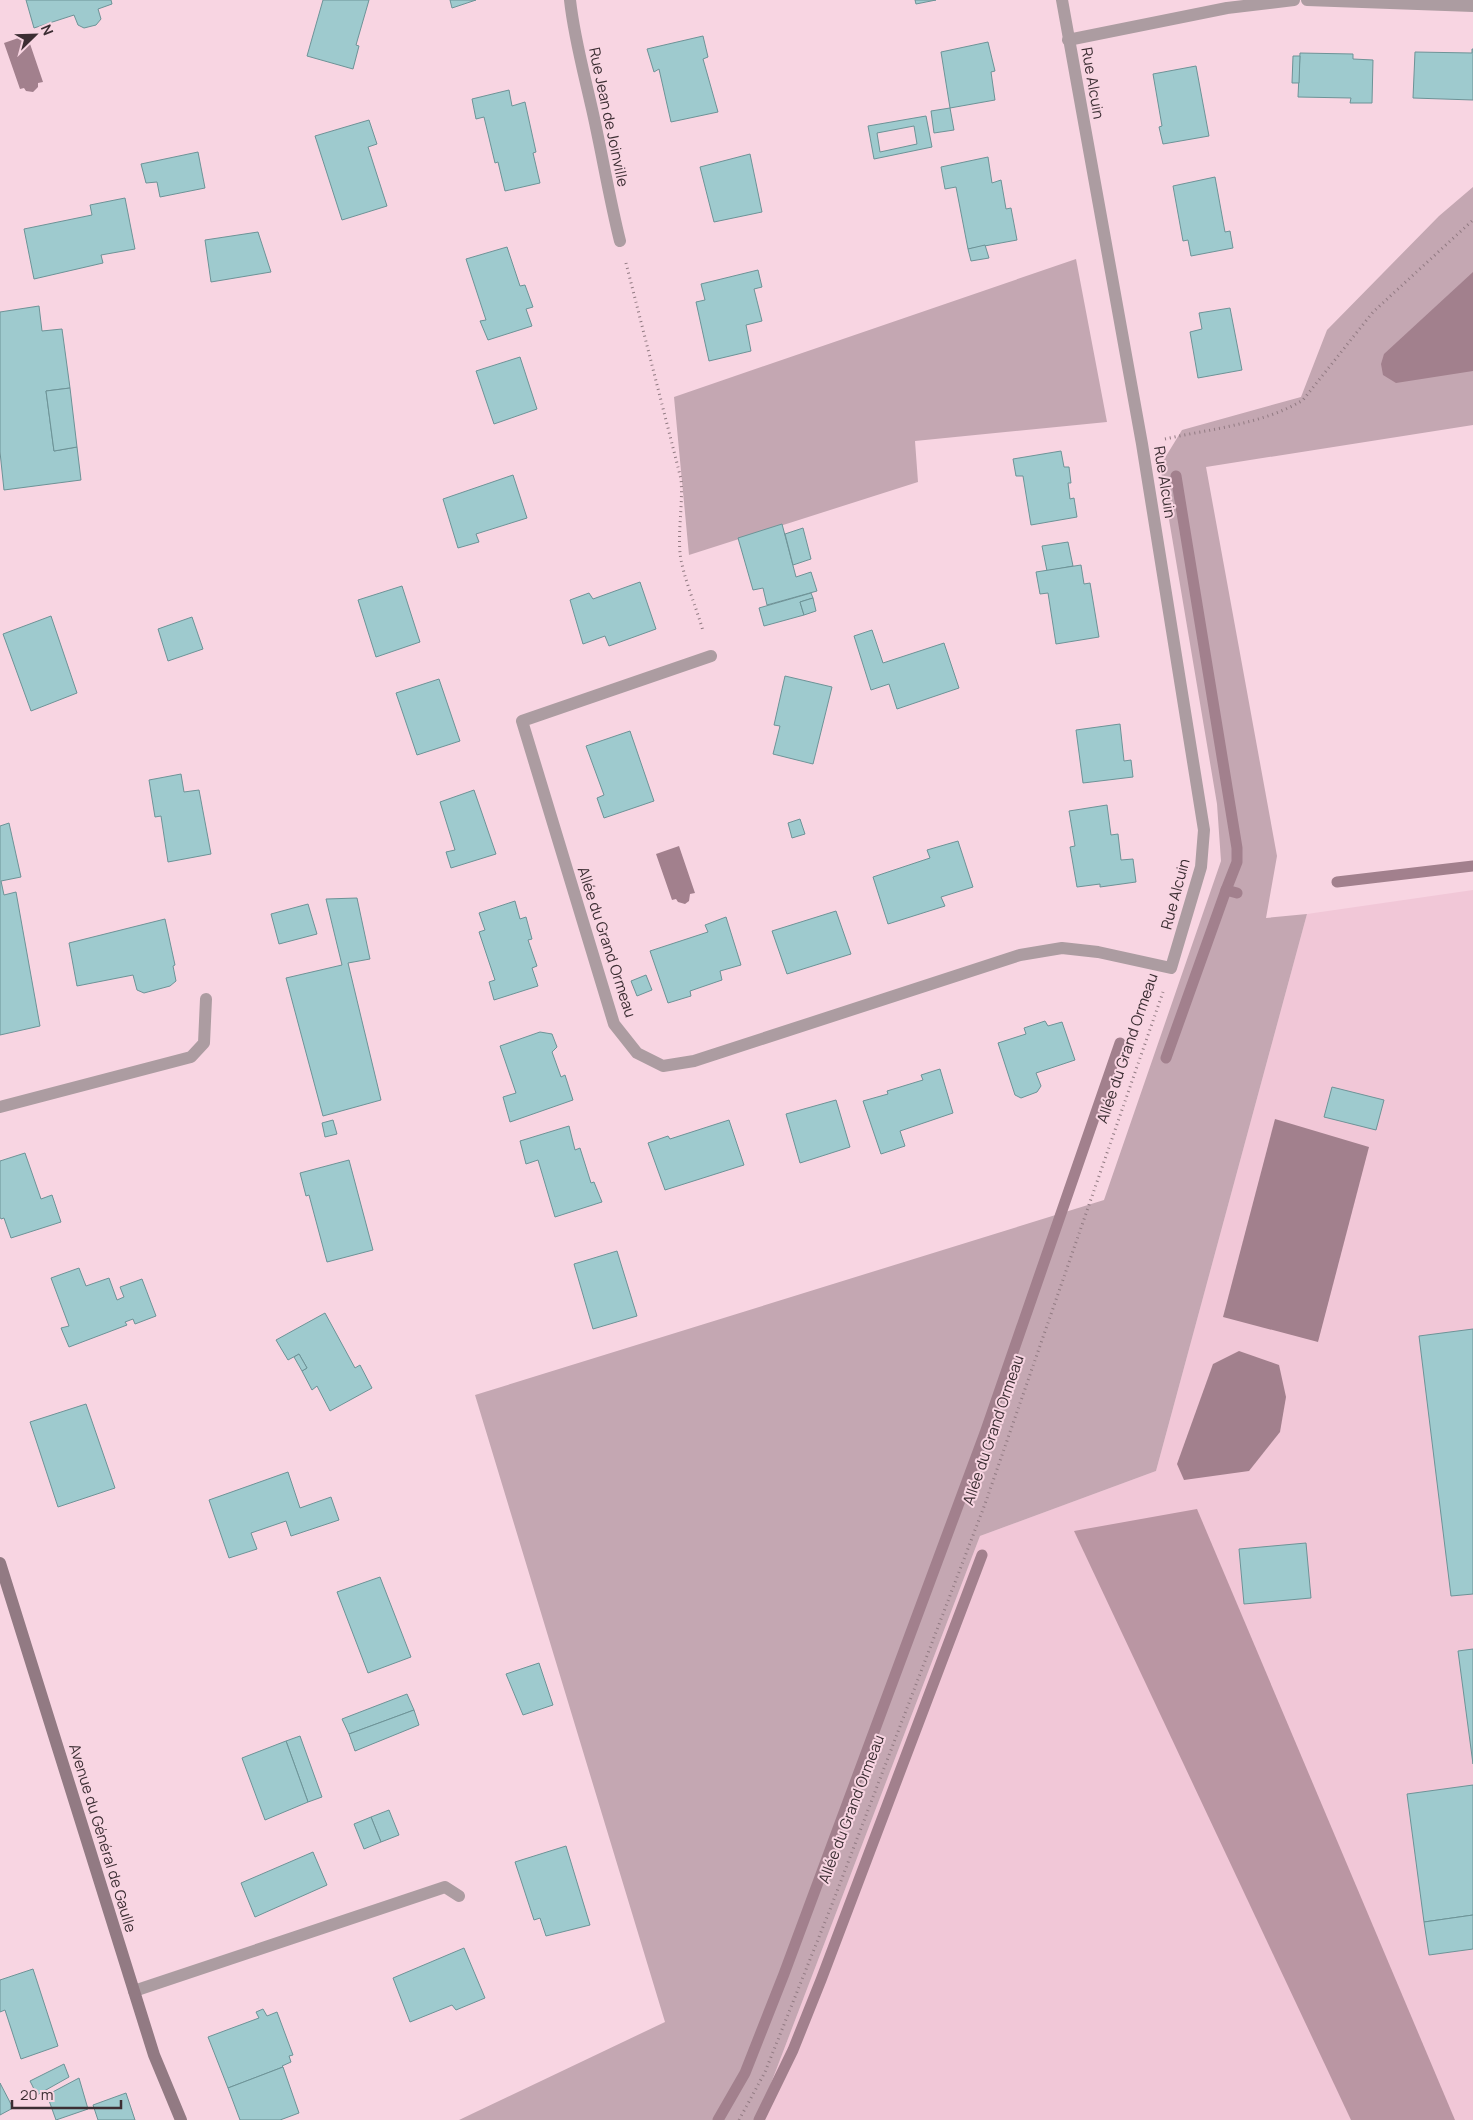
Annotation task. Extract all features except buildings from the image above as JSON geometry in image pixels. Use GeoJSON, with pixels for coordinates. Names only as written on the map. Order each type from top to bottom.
{"type":"FeatureCollection","features":[{"type":"Feature","properties":{"kind":"street","name":"Rue Jean de Joinville"},"geometry":{"type":"LineString","coordinates":[[570,0],[573,28],[592,110],[609,199],[620,241]]}},
{"type":"Feature","properties":{"kind":"street","name":"Rue Alcuin"},"geometry":{"type":"LineString","coordinates":[[1062,0],[1142,444],[1204,830],[1201,867],[1171,968]]}},
{"type":"Feature","properties":{"kind":"street"},"geometry":{"type":"LineString","coordinates":[[1068,40],[1228,8],[1294,0]]}},
{"type":"Feature","properties":{"kind":"street"},"geometry":{"type":"LineString","coordinates":[[1307,0],[1473,6]]}},
{"type":"Feature","properties":{"kind":"street","name":"Allée du Grand Ormeau"},"geometry":{"type":"LineString","coordinates":[[711,656],[522,721],[614,1024],[637,1053],[663,1066],[694,1061],[1020,955],[1062,948],[1098,952],[1171,968]]}},
{"type":"Feature","properties":{"kind":"street"},"geometry":{"type":"LineString","coordinates":[[0,1106],[191,1057],[204,1043],[206,999]]}},
{"type":"Feature","properties":{"kind":"street","name":"Avenue du Général de Gaulle"},"geometry":{"type":"LineString","coordinates":[[0,1563],[154,2055],[181,2120]]}},
{"type":"Feature","properties":{"kind":"street"},"geometry":{"type":"LineString","coordinates":[[134,1991],[446,1887],[459,1896]]}},
{"type":"Feature","properties":{"kind":"path"},"geometry":{"type":"LineString","coordinates":[[1142,444],[1264,417],[1289,409],[1303,400],[1373,312],[1473,220]]}},
{"type":"Feature","properties":{"kind":"path"},"geometry":{"type":"LineString","coordinates":[[620,241],[681,479],[680,556],[711,656]]}},
{"type":"Feature","properties":{"kind":"path","name":"Allée du Grand Ormeau"},"geometry":{"type":"LineString","coordinates":[[739,2120],[765,2072],[791,2008],[985,1504],[1171,968]]}},
{"type":"Feature","properties":{"kind":"shaded area"},"geometry":{"type":"Polygon","coordinates":[[[27,35],[43,82],[38,83],[38,87],[33,92],[26,91],[24,88],[20,89],[4,43],[27,35]]]}},
{"type":"Feature","properties":{"kind":"shaded area"},"geometry":{"type":"Polygon","coordinates":[[[1473,187],[1473,425],[1206,467],[1277,856],[1266,918],[1307,914],[1156,1471],[980,1536],[757,2120],[459,2120],[665,2022],[475,1395],[1104,1200],[1221,861],[1217,804],[1160,466],[1182,430],[1301,397],[1327,330],[1439,216],[1473,187]]]}},
{"type":"Feature","properties":{"kind":"shaded area"},"geometry":{"type":"Polygon","coordinates":[[[1076,259],[1107,422],[915,441],[918,482],[689,555],[674,397],[1076,259]]]}},
{"type":"Feature","properties":{"kind":"shaded area"},"geometry":{"type":"Polygon","coordinates":[[[1473,272],[1473,371],[1396,383],[1383,375],[1381,364],[1384,354],[1473,272]]]}},
{"type":"Feature","properties":{"kind":"shaded area"},"geometry":{"type":"Polygon","coordinates":[[[679,846],[695,893],[690,894],[689,901],[685,904],[678,902],[676,899],[672,900],[656,854],[679,846]]]}},
{"type":"Feature","properties":{"kind":"shaded area"},"geometry":{"type":"Polygon","coordinates":[[[1473,890],[1473,2120],[757,2120],[980,1536],[1156,1471],[1307,914],[1473,890]]]}},
{"type":"Feature","properties":{"kind":"shaded area"},"geometry":{"type":"Polygon","coordinates":[[[1275,1119],[1369,1147],[1318,1342],[1223,1317],[1275,1119]]]}},
{"type":"Feature","properties":{"kind":"shaded area"},"geometry":{"type":"Polygon","coordinates":[[[1239,1351],[1279,1365],[1286,1397],[1280,1432],[1249,1471],[1184,1480],[1177,1464],[1213,1364],[1239,1351]]]}},
{"type":"Feature","properties":{"kind":"shaded area"},"geometry":{"type":"Polygon","coordinates":[[[1197,1509],[1455,2120],[1351,2120],[1074,1531],[1197,1509]]]}},
{"type":"Feature","properties":{"kind":"waterway"},"geometry":{"type":"LineString","coordinates":[[1176,476],[1237,848],[1237,862],[1226,890]]}},
{"type":"Feature","properties":{"kind":"waterway"},"geometry":{"type":"LineString","coordinates":[[1337,882],[1473,866]]}},
{"type":"Feature","properties":{"kind":"waterway"},"geometry":{"type":"LineString","coordinates":[[1166,1058],[1226,890],[1237,893]]}},
{"type":"Feature","properties":{"kind":"waterway"},"geometry":{"type":"LineString","coordinates":[[718,2120],[745,2073],[784,1974],[985,1433],[1120,1043]]}},
{"type":"Feature","properties":{"kind":"waterway"},"geometry":{"type":"LineString","coordinates":[[759,2120],[793,2050],[821,1980],[982,1555]]}}]}
